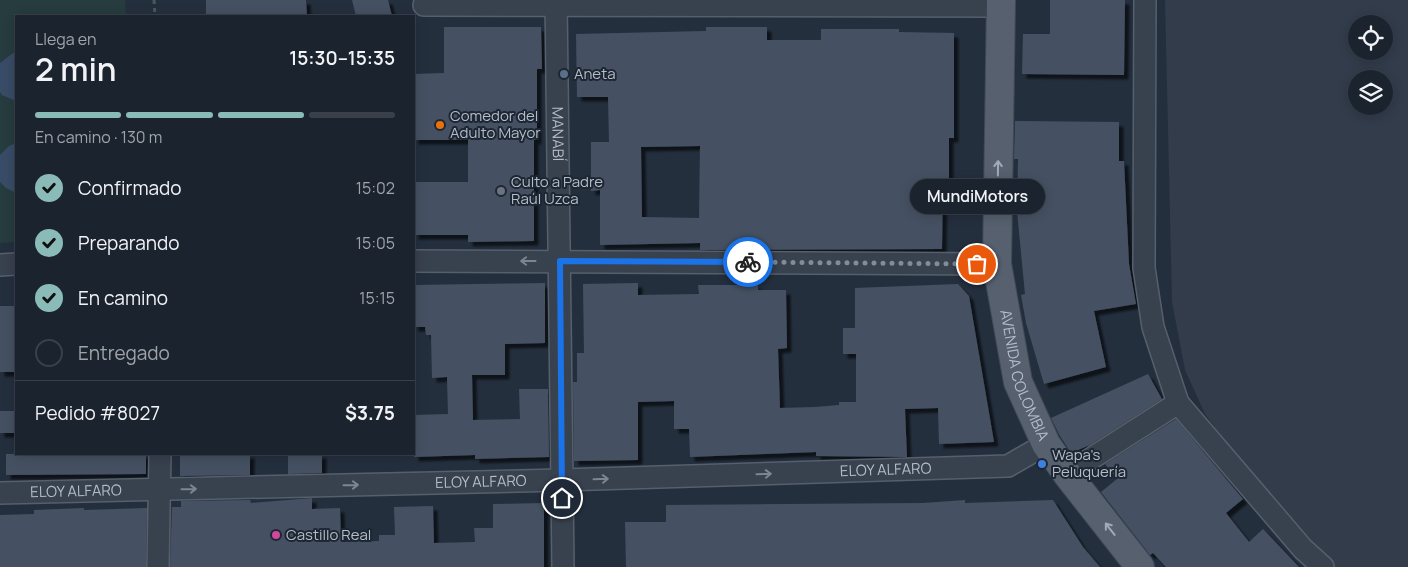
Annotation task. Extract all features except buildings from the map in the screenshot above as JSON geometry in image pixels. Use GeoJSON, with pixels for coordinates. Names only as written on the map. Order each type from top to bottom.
{"type":"FeatureCollection","features":[{"type":"Feature","properties":{"kind":"main road","name":"AVENIDA COLOMBIA"},"geometry":{"type":"LineString","coordinates":[[1001,3],[997,264],[1018,382],[1046,444],[1067,474],[1140,567]]}},
{"type":"Feature","properties":{"kind":"street"},"geometry":{"type":"LineString","coordinates":[[1145,0],[1144,268],[1153,327],[1178,403],[1303,549],[1323,567]]}},
{"type":"Feature","properties":{"kind":"street"},"geometry":{"type":"LineString","coordinates":[[424,5],[556,3],[1001,3]]}},
{"type":"Feature","properties":{"kind":"street","name":"MANABÍ"},"geometry":{"type":"LineString","coordinates":[[556,3],[563,567]]}},
{"type":"Feature","properties":{"kind":"street"},"geometry":{"type":"LineString","coordinates":[[415,262],[997,264]]}},
{"type":"Feature","properties":{"kind":"street"},"geometry":{"type":"LineString","coordinates":[[0,265],[15,264]]}},
{"type":"Feature","properties":{"kind":"street"},"geometry":{"type":"LineString","coordinates":[[1067,474],[1178,403]]}},
{"type":"Feature","properties":{"kind":"street","name":"ELOY ALFARO"},"geometry":{"type":"LineString","coordinates":[[0,492],[562,480],[1008,466],[1046,444]]}},
{"type":"Feature","properties":{"kind":"street"},"geometry":{"type":"LineString","coordinates":[[158,567],[160,455]]}},
{"type":"Feature","properties":{"kind":"path"},"geometry":{"type":"LineString","coordinates":[[154,0],[155,15]]}},
{"type":"Feature","properties":{"kind":"shaded area"},"geometry":{"type":"Polygon","coordinates":[[[1165,0],[1408,0],[1408,567],[1319,567],[1205,414],[1185,370],[1172,302],[1165,0]]]}},
{"type":"Feature","properties":{"kind":"green space"},"geometry":{"type":"Polygon","coordinates":[[[0,0],[125,0],[126,15],[15,15],[15,242],[0,243],[0,0]]]}},
{"type":"Feature","properties":{"kind":"water"},"geometry":{"type":"Polygon","coordinates":[[[15,53],[15,101],[2,95],[0,92],[0,63],[15,53]]]}},
{"type":"Feature","properties":{"kind":"water"},"geometry":{"type":"Polygon","coordinates":[[[15,143],[15,192],[0,182],[0,155],[9,146],[15,143]]]}},
{"type":"Feature","properties":{"kind":"way so far"},"geometry":{"type":"LineString","coordinates":[[748,262],[977,264]]}},
{"type":"Feature","properties":{"kind":"place","name":"Aneta"},"geometry":{"type":"Point","coordinates":[564,74]}},
{"type":"Feature","properties":{"kind":"place","name":"Comedor del Adulto Mayor"},"geometry":{"type":"Point","coordinates":[440,125]}},
{"type":"Feature","properties":{"kind":"place","name":"Culto a Padre Raúl Uzca"},"geometry":{"type":"Point","coordinates":[501,191]}},
{"type":"Feature","properties":{"kind":"place","name":"MundiMotors"},"geometry":{"type":"Point","coordinates":[977,264]}},
{"type":"Feature","properties":{"kind":"place","name":"Wapa's Peluquería"},"geometry":{"type":"Point","coordinates":[1042,464]}},
{"type":"Feature","properties":{"kind":"place","name":"Castillo Real"},"geometry":{"type":"Point","coordinates":[276,535]}},
{"type":"Feature","properties":{"kind":"route"},"geometry":{"type":"LineString","coordinates":[[562,498],[560,261],[748,262]]}}]}
